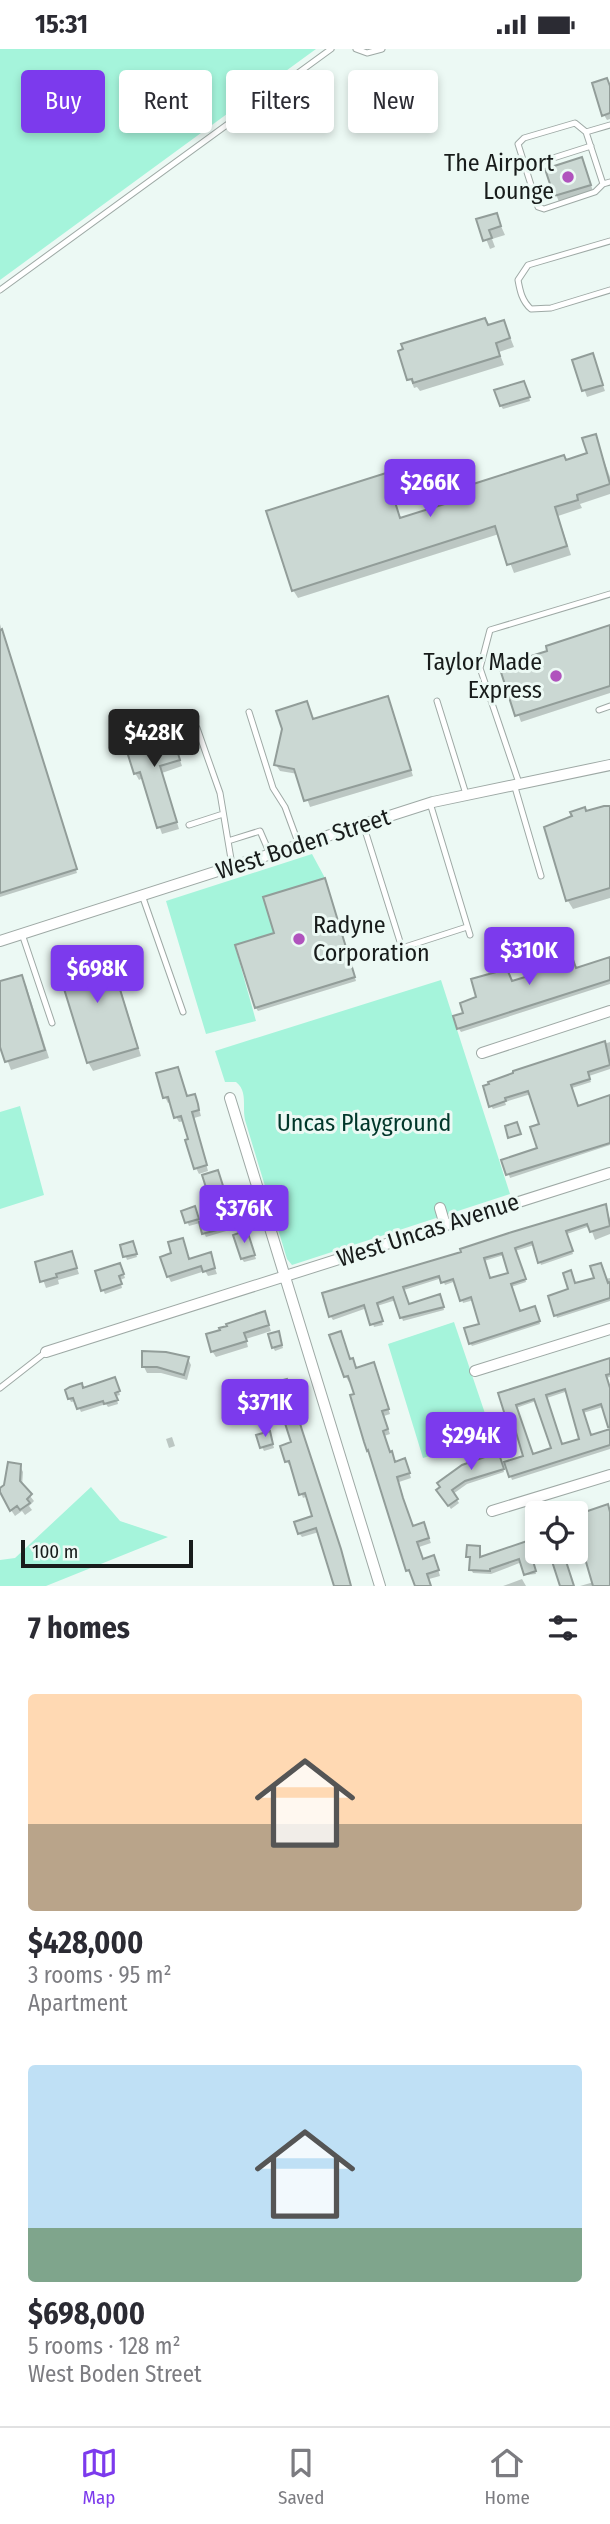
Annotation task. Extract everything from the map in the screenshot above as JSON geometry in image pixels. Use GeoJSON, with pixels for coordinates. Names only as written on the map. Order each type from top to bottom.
{"type":"FeatureCollection","features":[{"type":"Feature","properties":{"kind":"street","name":"West Boden Street"},"geometry":{"type":"LineString","coordinates":[[0,941],[430,803],[516,783],[592,771],[610,765]]}},
{"type":"Feature","properties":{"kind":"street"},"geometry":{"type":"LineString","coordinates":[[482,1053],[610,1011]]}},
{"type":"Feature","properties":{"kind":"street"},"geometry":{"type":"LineString","coordinates":[[230,1098],[380,1586]]}},
{"type":"Feature","properties":{"kind":"street","name":"West Uncas Avenue"},"geometry":{"type":"LineString","coordinates":[[46,1352],[610,1173]]}},
{"type":"Feature","properties":{"kind":"street"},"geometry":{"type":"LineString","coordinates":[[440,1209],[445,1225]]}},
{"type":"Feature","properties":{"kind":"street"},"geometry":{"type":"LineString","coordinates":[[475,1371],[610,1329]]}},
{"type":"Feature","properties":{"kind":"street"},"geometry":{"type":"LineString","coordinates":[[492,1511],[610,1475]]}},
{"type":"Feature","properties":{"kind":"lane"},"geometry":{"type":"LineString","coordinates":[[0,290],[331,49]]}},
{"type":"Feature","properties":{"kind":"lane"},"geometry":{"type":"LineString","coordinates":[[356,49],[367,53],[382,49]]}},
{"type":"Feature","properties":{"kind":"lane"},"geometry":{"type":"LineString","coordinates":[[603,184],[586,132],[575,123],[524,138],[518,144],[538,207],[544,209],[595,192],[610,181]]}},
{"type":"Feature","properties":{"kind":"lane"},"geometry":{"type":"LineString","coordinates":[[586,132],[610,125]]}},
{"type":"Feature","properties":{"kind":"lane"},"geometry":{"type":"LineString","coordinates":[[525,167],[591,146]]}},
{"type":"Feature","properties":{"kind":"lane"},"geometry":{"type":"LineString","coordinates":[[610,241],[528,265],[518,280],[521,294],[531,309],[551,308],[610,290]]}},
{"type":"Feature","properties":{"kind":"lane"},"geometry":{"type":"LineString","coordinates":[[541,876],[516,783],[480,668],[490,630],[610,594]]}},
{"type":"Feature","properties":{"kind":"lane"},"geometry":{"type":"LineString","coordinates":[[438,701],[466,794]]}},
{"type":"Feature","properties":{"kind":"lane"},"geometry":{"type":"LineString","coordinates":[[598,710],[610,706]]}},
{"type":"Feature","properties":{"kind":"lane"},"geometry":{"type":"LineString","coordinates":[[249,712],[273,788],[285,807],[299,845]]}},
{"type":"Feature","properties":{"kind":"lane"},"geometry":{"type":"LineString","coordinates":[[197,728],[220,793],[232,865]]}},
{"type":"Feature","properties":{"kind":"lane"},"geometry":{"type":"LineString","coordinates":[[430,803],[470,936]]}},
{"type":"Feature","properties":{"kind":"lane"},"geometry":{"type":"LineString","coordinates":[[189,825],[223,814]]}},
{"type":"Feature","properties":{"kind":"lane"},"geometry":{"type":"LineString","coordinates":[[363,824],[402,948],[467,927]]}},
{"type":"Feature","properties":{"kind":"lane"},"geometry":{"type":"LineString","coordinates":[[228,841],[260,831],[270,854]]}},
{"type":"Feature","properties":{"kind":"lane"},"geometry":{"type":"LineString","coordinates":[[142,895],[183,1012]]}},
{"type":"Feature","properties":{"kind":"lane"},"geometry":{"type":"LineString","coordinates":[[22,934],[52,1023]]}},
{"type":"Feature","properties":{"kind":"lane"},"geometry":{"type":"LineString","coordinates":[[0,1388],[46,1352]]}},
{"type":"Feature","properties":{"kind":"green space"},"geometry":{"type":"Polygon","coordinates":[[[0,49],[316,49],[287,70],[226,70],[226,115],[212,125],[212,70],[119,70],[119,133],[201,133],[0,280],[0,49]]]}},
{"type":"Feature","properties":{"kind":"green space"},"geometry":{"type":"Polygon","coordinates":[[[312,854],[325,878],[274,933],[235,946],[256,1021],[206,1034],[166,901],[312,854]]]}},
{"type":"Feature","properties":{"kind":"green space","name":"Uncas Playground"},"geometry":{"type":"Polygon","coordinates":[[[441,980],[510,1194],[292,1265],[287,1259],[245,1120],[242,1090],[236,1082],[225,1082],[215,1051],[441,980]]]}},
{"type":"Feature","properties":{"kind":"green space"},"geometry":{"type":"Polygon","coordinates":[[[20,1106],[44,1195],[0,1209],[0,1112],[20,1106]]]}},
{"type":"Feature","properties":{"kind":"green space"},"geometry":{"type":"Polygon","coordinates":[[[454,1322],[493,1437],[423,1458],[388,1344],[454,1322]]]}},
{"type":"Feature","properties":{"kind":"green space"},"geometry":{"type":"Polygon","coordinates":[[[91,1487],[120,1521],[168,1537],[46,1586],[0,1586],[0,1560],[15,1558],[91,1487]]]}},
{"type":"Feature","properties":{"kind":"building"},"geometry":{"type":"Polygon","coordinates":[[[607,78],[610,86],[610,113],[602,116],[592,83],[607,78]]]}},
{"type":"Feature","properties":{"kind":"building","name":"The Airport Lounge"},"geometry":{"type":"Polygon","coordinates":[[[582,157],[591,185],[554,196],[545,169],[582,157]]]}},
{"type":"Feature","properties":{"kind":"building"},"geometry":{"type":"Polygon","coordinates":[[[497,213],[501,226],[489,230],[492,238],[483,241],[476,219],[497,213]]]}},
{"type":"Feature","properties":{"kind":"building"},"geometry":{"type":"Polygon","coordinates":[[[485,318],[488,325],[504,320],[510,338],[496,343],[500,356],[413,383],[412,379],[407,380],[398,351],[403,349],[401,344],[485,318]]]}},
{"type":"Feature","properties":{"kind":"building"},"geometry":{"type":"Polygon","coordinates":[[[593,353],[603,385],[582,391],[572,360],[593,353]]]}},
{"type":"Feature","properties":{"kind":"building"},"geometry":{"type":"Polygon","coordinates":[[[524,381],[530,397],[500,406],[494,390],[524,381]]]}},
{"type":"Feature","properties":{"kind":"building"},"geometry":{"type":"Polygon","coordinates":[[[596,434],[610,484],[577,495],[578,500],[555,507],[567,546],[507,565],[495,526],[292,591],[266,511],[386,473],[400,518],[470,496],[467,486],[564,455],[566,460],[587,453],[582,438],[596,434]]]}},
{"type":"Feature","properties":{"kind":"building","name":"Taylor Made Express"},"geometry":{"type":"Polygon","coordinates":[[[610,625],[610,686],[515,716],[499,666],[547,651],[546,646],[610,625]]]}},
{"type":"Feature","properties":{"kind":"building"},"geometry":{"type":"Polygon","coordinates":[[[2,629],[77,869],[0,893],[0,630],[2,629]]]}},
{"type":"Feature","properties":{"kind":"building"},"geometry":{"type":"Polygon","coordinates":[[[388,696],[411,770],[304,801],[294,769],[274,765],[282,729],[276,711],[307,701],[313,719],[388,696]]]}},
{"type":"Feature","properties":{"kind":"building"},"geometry":{"type":"Polygon","coordinates":[[[169,724],[180,760],[160,766],[177,822],[157,828],[140,772],[134,774],[123,739],[169,724]]]}},
{"type":"Feature","properties":{"kind":"building"},"geometry":{"type":"Polygon","coordinates":[[[610,806],[610,888],[566,901],[544,827],[572,816],[570,812],[585,807],[586,811],[610,806]]]}},
{"type":"Feature","properties":{"kind":"building","name":"Radyne Corporation"},"geometry":{"type":"Polygon","coordinates":[[[325,878],[355,977],[255,1008],[235,945],[274,933],[263,897],[325,878]]]}},
{"type":"Feature","properties":{"kind":"building"},"geometry":{"type":"Polygon","coordinates":[[[107,947],[138,1048],[87,1063],[56,963],[107,947]]]}},
{"type":"Feature","properties":{"kind":"building"},"geometry":{"type":"Polygon","coordinates":[[[570,951],[576,968],[610,957],[610,980],[457,1029],[453,1016],[463,1013],[460,1003],[476,997],[471,979],[507,969],[512,981],[535,974],[530,958],[542,954],[544,959],[570,951]]]}},
{"type":"Feature","properties":{"kind":"building"},"geometry":{"type":"Polygon","coordinates":[[[22,975],[45,1050],[5,1062],[0,1047],[0,981],[22,975]]]}},
{"type":"Feature","properties":{"kind":"building"},"geometry":{"type":"Polygon","coordinates":[[[605,1041],[610,1065],[588,1072],[590,1079],[571,1085],[578,1106],[610,1095],[610,1143],[506,1175],[501,1160],[537,1148],[530,1127],[539,1124],[528,1091],[505,1098],[506,1101],[489,1107],[483,1086],[513,1071],[605,1041]]]}},
{"type":"Feature","properties":{"kind":"building"},"geometry":{"type":"Polygon","coordinates":[[[178,1067],[187,1096],[195,1094],[199,1110],[192,1112],[207,1165],[194,1169],[181,1116],[174,1118],[168,1097],[163,1098],[156,1073],[178,1067]]]}},
{"type":"Feature","properties":{"kind":"building"},"geometry":{"type":"Polygon","coordinates":[[[517,1122],[521,1134],[508,1138],[505,1126],[517,1122]]]}},
{"type":"Feature","properties":{"kind":"building"},"geometry":{"type":"Polygon","coordinates":[[[218,1170],[225,1192],[209,1197],[202,1175],[218,1170]]]}},
{"type":"Feature","properties":{"kind":"building"},"geometry":{"type":"Polygon","coordinates":[[[606,1204],[610,1226],[590,1232],[587,1224],[566,1231],[573,1251],[538,1263],[532,1242],[515,1248],[526,1279],[511,1284],[520,1311],[535,1306],[540,1321],[469,1344],[464,1328],[479,1324],[471,1297],[460,1301],[453,1279],[441,1283],[439,1276],[403,1287],[409,1304],[440,1294],[444,1307],[400,1318],[393,1297],[377,1303],[383,1321],[370,1325],[364,1305],[329,1317],[322,1293],[461,1252],[460,1249],[606,1204]],[[502,1253],[484,1258],[490,1278],[508,1273],[502,1253]]]}},
{"type":"Feature","properties":{"kind":"building"},"geometry":{"type":"Polygon","coordinates":[[[195,1206],[199,1219],[185,1223],[181,1211],[195,1206]]]}},
{"type":"Feature","properties":{"kind":"building"},"geometry":{"type":"Polygon","coordinates":[[[229,1214],[232,1226],[202,1234],[199,1222],[229,1214]]]}},
{"type":"Feature","properties":{"kind":"building"},"geometry":{"type":"Polygon","coordinates":[[[247,1230],[255,1255],[241,1259],[233,1235],[247,1230]]]}},
{"type":"Feature","properties":{"kind":"building"},"geometry":{"type":"Polygon","coordinates":[[[183,1238],[189,1259],[211,1252],[215,1268],[203,1272],[201,1266],[167,1277],[160,1257],[171,1253],[168,1242],[183,1238]]]}},
{"type":"Feature","properties":{"kind":"building"},"geometry":{"type":"Polygon","coordinates":[[[133,1241],[137,1254],[123,1257],[120,1245],[133,1241]]]}},
{"type":"Feature","properties":{"kind":"building"},"geometry":{"type":"Polygon","coordinates":[[[72,1251],[77,1268],[40,1282],[35,1262],[72,1251]]]}},
{"type":"Feature","properties":{"kind":"building"},"geometry":{"type":"Polygon","coordinates":[[[120,1263],[124,1274],[119,1276],[122,1284],[101,1291],[95,1271],[120,1263]]]}},
{"type":"Feature","properties":{"kind":"building"},"geometry":{"type":"Polygon","coordinates":[[[601,1263],[608,1283],[610,1282],[610,1298],[554,1316],[548,1296],[568,1289],[563,1273],[571,1270],[575,1283],[594,1278],[590,1266],[601,1263]]]}},
{"type":"Feature","properties":{"kind":"building"},"geometry":{"type":"Polygon","coordinates":[[[265,1311],[269,1325],[244,1333],[247,1341],[211,1352],[206,1334],[265,1311]]]}},
{"type":"Feature","properties":{"kind":"building"},"geometry":{"type":"Polygon","coordinates":[[[279,1331],[282,1345],[272,1348],[268,1334],[279,1331]]]}},
{"type":"Feature","properties":{"kind":"building"},"geometry":{"type":"Polygon","coordinates":[[[341,1331],[350,1359],[353,1358],[356,1368],[374,1362],[389,1409],[382,1411],[388,1429],[383,1431],[395,1462],[405,1458],[410,1473],[397,1477],[403,1498],[413,1526],[424,1522],[429,1538],[417,1542],[423,1559],[434,1555],[439,1570],[427,1574],[431,1586],[415,1586],[409,1570],[406,1571],[350,1395],[354,1394],[348,1376],[344,1377],[329,1335],[341,1331]]]}},
{"type":"Feature","properties":{"kind":"building"},"geometry":{"type":"Polygon","coordinates":[[[142,1351],[189,1357],[184,1375],[157,1367],[142,1367],[142,1351]]]}},
{"type":"Feature","properties":{"kind":"building"},"geometry":{"type":"Polygon","coordinates":[[[610,1358],[610,1374],[606,1375],[610,1388],[610,1427],[601,1404],[583,1410],[591,1435],[610,1429],[610,1445],[509,1477],[504,1462],[523,1456],[515,1429],[510,1431],[498,1393],[610,1358]],[[565,1389],[546,1395],[562,1444],[579,1439],[565,1389]],[[534,1399],[516,1405],[533,1454],[551,1448],[534,1399]]]}},
{"type":"Feature","properties":{"kind":"building"},"geometry":{"type":"Polygon","coordinates":[[[115,1377],[120,1391],[115,1393],[118,1400],[104,1404],[103,1401],[77,1409],[73,1398],[68,1399],[65,1390],[70,1387],[82,1383],[83,1388],[115,1377]]]}},
{"type":"Feature","properties":{"kind":"building"},"geometry":{"type":"Polygon","coordinates":[[[287,1379],[290,1388],[293,1387],[298,1403],[294,1404],[351,1586],[334,1586],[316,1528],[298,1534],[294,1522],[312,1516],[305,1493],[299,1495],[289,1461],[285,1462],[280,1446],[291,1442],[272,1383],[287,1379]]]}},
{"type":"Feature","properties":{"kind":"building"},"geometry":{"type":"Polygon","coordinates":[[[270,1431],[273,1444],[260,1448],[256,1435],[270,1431]]]}},
{"type":"Feature","properties":{"kind":"building"},"geometry":{"type":"Polygon","coordinates":[[[494,1439],[504,1469],[465,1481],[452,1490],[458,1499],[448,1506],[436,1490],[440,1487],[437,1483],[462,1465],[488,1456],[483,1442],[494,1439]]]}},
{"type":"Feature","properties":{"kind":"building"},"geometry":{"type":"Polygon","coordinates":[[[8,1462],[21,1464],[20,1481],[32,1494],[27,1499],[30,1503],[20,1510],[17,1506],[10,1511],[0,1492],[8,1462]]]}},
{"type":"Feature","properties":{"kind":"building"},"geometry":{"type":"Polygon","coordinates":[[[608,1504],[610,1586],[593,1586],[587,1564],[588,1511],[608,1504]]]}},
{"type":"Feature","properties":{"kind":"building"},"geometry":{"type":"Polygon","coordinates":[[[525,1542],[525,1564],[534,1564],[536,1571],[524,1575],[519,1559],[490,1571],[469,1570],[467,1545],[480,1546],[480,1557],[525,1542]]]}},
{"type":"Feature","properties":{"kind":"building"},"geometry":{"type":"Polygon","coordinates":[[[553,1564],[567,1564],[574,1586],[560,1586],[553,1564]]]}},
{"type":"Feature","properties":{"kind":"place","name":"The Airport Lounge"},"geometry":{"type":"Point","coordinates":[568,177]}},
{"type":"Feature","properties":{"kind":"place","name":"Taylor Made Express"},"geometry":{"type":"Point","coordinates":[556,676]}},
{"type":"Feature","properties":{"kind":"place","name":"Radyne Corporation"},"geometry":{"type":"Point","coordinates":[299,939]}}]}
